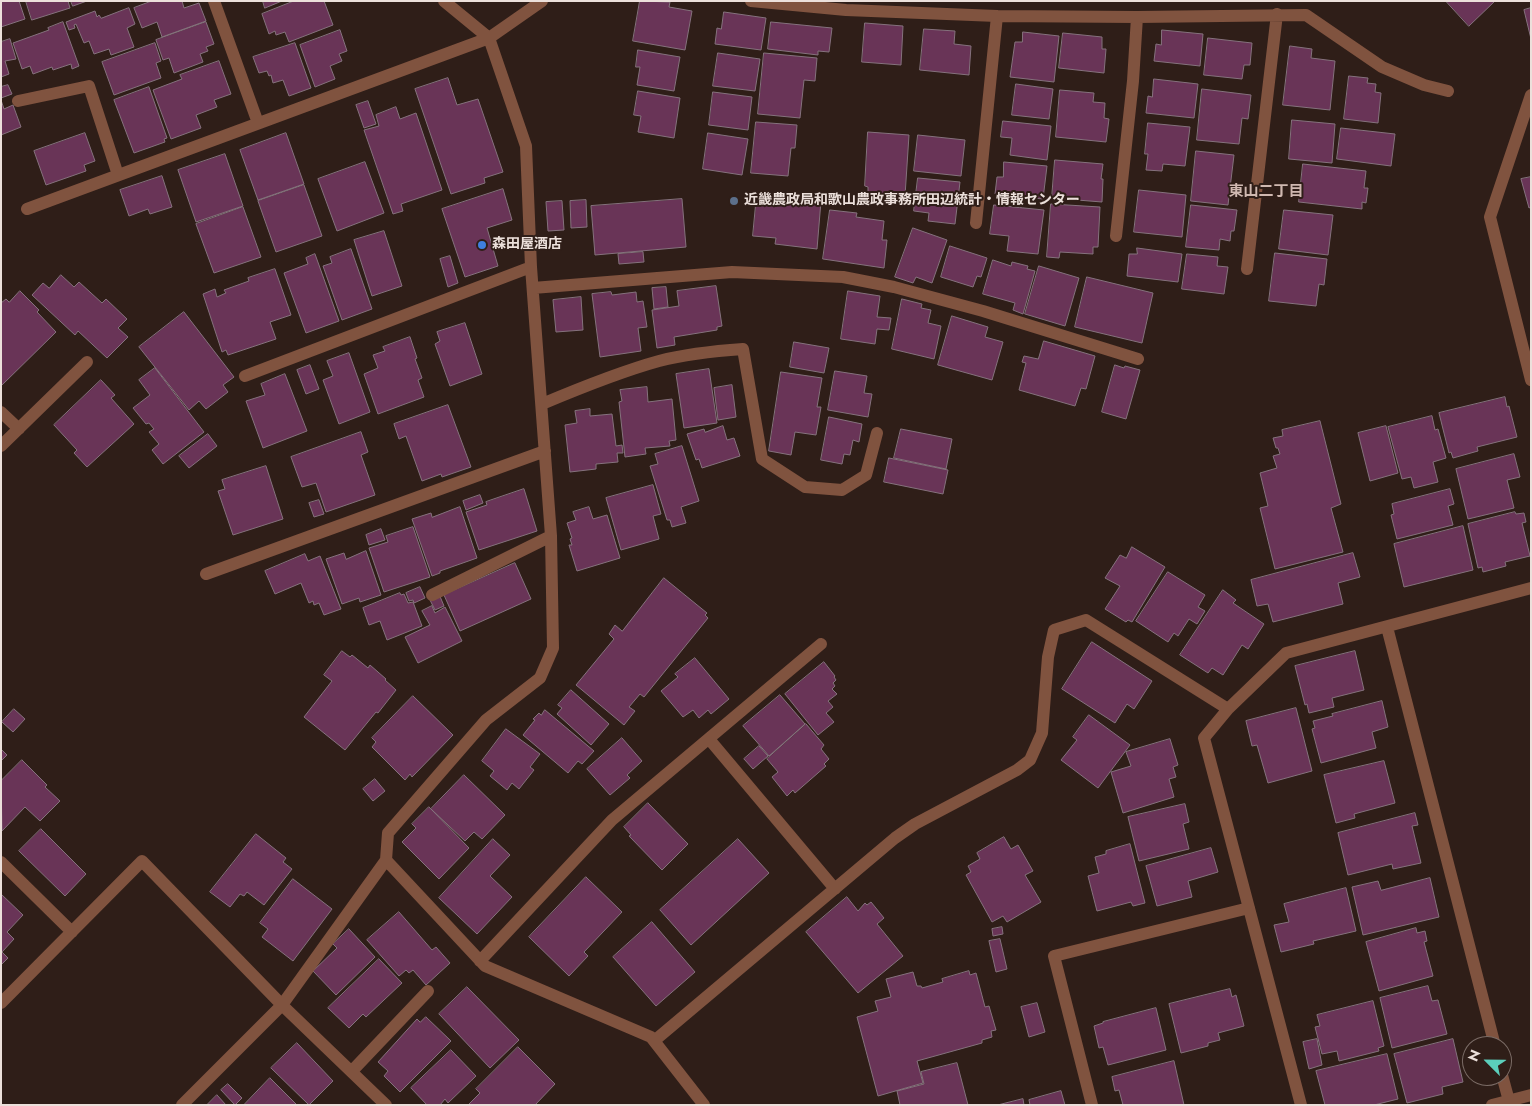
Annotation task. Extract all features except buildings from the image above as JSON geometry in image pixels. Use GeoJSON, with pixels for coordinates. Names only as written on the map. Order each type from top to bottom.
{"type":"FeatureCollection","features":[{"type":"Feature","properties":{"kind":"street"},"geometry":{"type":"LineString","coordinates":[[214,1],[258,123]]}},
{"type":"Feature","properties":{"kind":"street"},"geometry":{"type":"LineString","coordinates":[[182,1105],[282,1005],[386,860],[388,833],[486,720],[540,678],[553,648],[550,536],[531,267],[526,146],[489,38],[444,1]]}},
{"type":"Feature","properties":{"kind":"street"},"geometry":{"type":"LineString","coordinates":[[27,209],[489,38],[542,1]]}},
{"type":"Feature","properties":{"kind":"street"},"geometry":{"type":"LineString","coordinates":[[751,1],[846,10],[996,16],[1306,15],[1382,67],[1424,85],[1448,91]]}},
{"type":"Feature","properties":{"kind":"street"},"geometry":{"type":"LineString","coordinates":[[1247,269],[1277,14]]}},
{"type":"Feature","properties":{"kind":"street"},"geometry":{"type":"LineString","coordinates":[[976,223],[996,16]]}},
{"type":"Feature","properties":{"kind":"street"},"geometry":{"type":"LineString","coordinates":[[1116,236],[1134,81],[1137,17]]}},
{"type":"Feature","properties":{"kind":"street"},"geometry":{"type":"LineString","coordinates":[[18,101],[89,86],[118,175]]}},
{"type":"Feature","properties":{"kind":"street"},"geometry":{"type":"LineString","coordinates":[[1531,95],[1490,217],[1531,380]]}},
{"type":"Feature","properties":{"kind":"street"},"geometry":{"type":"LineString","coordinates":[[245,376],[531,267]]}},
{"type":"Feature","properties":{"kind":"street"},"geometry":{"type":"LineString","coordinates":[[533,288],[732,272],[843,277],[894,287],[983,311],[1138,358]]}},
{"type":"Feature","properties":{"kind":"street"},"geometry":{"type":"LineString","coordinates":[[542,404],[597,382],[659,362],[706,352],[743,349],[762,459],[805,487],[842,490],[866,475],[877,434]]}},
{"type":"Feature","properties":{"kind":"street"},"geometry":{"type":"LineString","coordinates":[[1,446],[87,362]]}},
{"type":"Feature","properties":{"kind":"street"},"geometry":{"type":"LineString","coordinates":[[1,412],[19,429]]}},
{"type":"Feature","properties":{"kind":"street"},"geometry":{"type":"LineString","coordinates":[[206,574],[545,451]]}},
{"type":"Feature","properties":{"kind":"street"},"geometry":{"type":"LineString","coordinates":[[432,595],[550,536]]}},
{"type":"Feature","properties":{"kind":"street"},"geometry":{"type":"LineString","coordinates":[[1302,1105],[1204,738],[1228,709],[1286,653],[1531,588]]}},
{"type":"Feature","properties":{"kind":"street"},"geometry":{"type":"LineString","coordinates":[[654,1041],[901,833],[1017,770],[1030,760],[1042,733],[1048,656],[1054,630],[1086,620],[1228,709]]}},
{"type":"Feature","properties":{"kind":"street"},"geometry":{"type":"LineString","coordinates":[[1387,626],[1492,1036]]}},
{"type":"Feature","properties":{"kind":"street"},"geometry":{"type":"LineString","coordinates":[[480,961],[612,820],[821,644]]}},
{"type":"Feature","properties":{"kind":"street"},"geometry":{"type":"LineString","coordinates":[[709,739],[835,889]]}},
{"type":"Feature","properties":{"kind":"street"},"geometry":{"type":"LineString","coordinates":[[386,860],[484,966],[652,1037],[704,1105]]}},
{"type":"Feature","properties":{"kind":"street"},"geometry":{"type":"LineString","coordinates":[[1,1003],[142,861],[282,1005],[386,1105]]}},
{"type":"Feature","properties":{"kind":"street"},"geometry":{"type":"LineString","coordinates":[[1,862],[72,932]]}},
{"type":"Feature","properties":{"kind":"street"},"geometry":{"type":"LineString","coordinates":[[1092,1105],[1054,956],[1249,908]]}},
{"type":"Feature","properties":{"kind":"street"},"geometry":{"type":"LineString","coordinates":[[352,1071],[428,991]]}},
{"type":"Feature","properties":{"kind":"street"},"geometry":{"type":"LineString","coordinates":[[1505,1086],[1509,1101]]}},
{"type":"Feature","properties":{"kind":"street"},"geometry":{"type":"LineString","coordinates":[[1492,1105],[1531,1095]]}},
{"type":"Feature","properties":{"kind":"place","name":"近畿農政局和歌山農政事務所田辺統計・情報センター"},"geometry":{"type":"Point","coordinates":[734,201]}},
{"type":"Feature","properties":{"kind":"place","name":"森田屋酒店"},"geometry":{"type":"Point","coordinates":[482,245]}},
{"type":"Feature","properties":{"kind":"district","name":"東山二丁目"},"geometry":{"type":"Point","coordinates":[1266,192]}}]}
